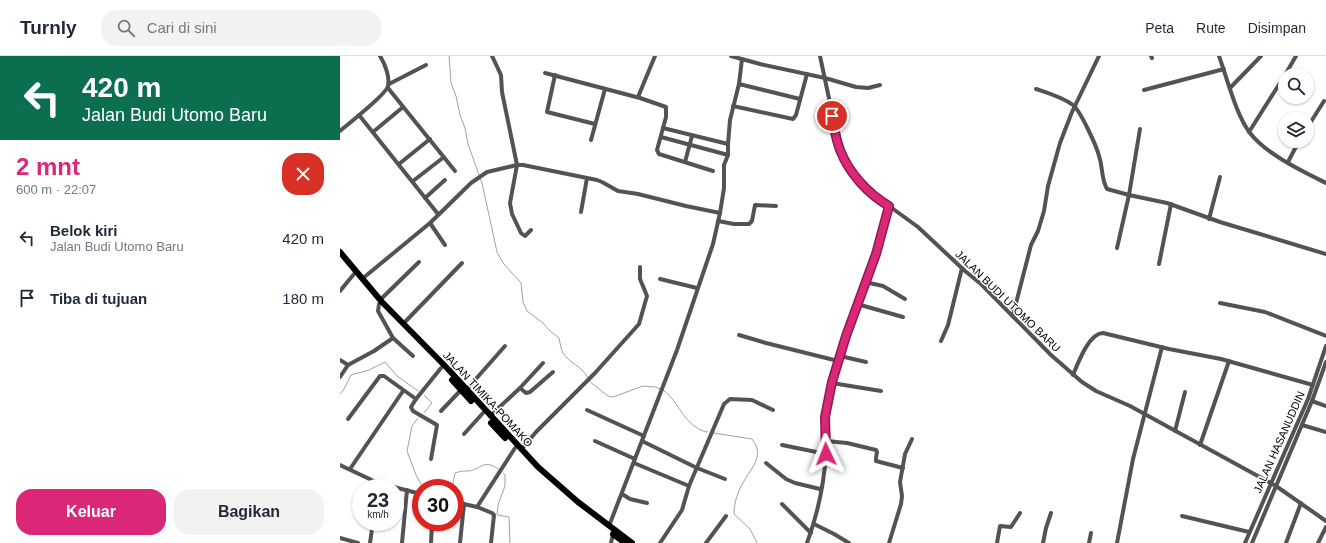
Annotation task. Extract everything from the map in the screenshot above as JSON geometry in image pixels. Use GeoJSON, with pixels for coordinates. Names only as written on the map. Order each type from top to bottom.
{"type":"FeatureCollection","features":[{"type":"Feature","properties":{"kind":"highway","name":"JALAN TIMIKA-POMAKO"},"geometry":{"type":"LineString","coordinates":[[341,254],[380,302],[403,324],[464,390],[483,414],[562,494],[625,543]]}},
{"type":"Feature","properties":{"kind":"highway","name":"JALAN TIMIKA-POMAKO"},"geometry":{"type":"LineString","coordinates":[[341,254],[354,274],[441,368],[490,416],[518,449],[565,491],[632,543]]}},
{"type":"Feature","properties":{"kind":"street"},"geometry":{"type":"LineString","coordinates":[[380,56],[386,69],[388,86],[454,171]]}},
{"type":"Feature","properties":{"kind":"street"},"geometry":{"type":"LineString","coordinates":[[492,56],[501,75],[502,92],[517,165],[510,203],[512,214],[521,233],[525,236],[531,230]]}},
{"type":"Feature","properties":{"kind":"street"},"geometry":{"type":"LineString","coordinates":[[638,97],[655,56]]}},
{"type":"Feature","properties":{"kind":"street"},"geometry":{"type":"LineString","coordinates":[[731,56],[825,78],[863,89],[880,85]]}},
{"type":"Feature","properties":{"kind":"street","name":"JALAN BUDI UTOMO BARU"},"geometry":{"type":"LineString","coordinates":[[820,56],[836,138],[847,166],[858,180],[881,201],[918,227],[981,284],[1073,375],[1096,391],[1130,406],[1276,486],[1326,521]]}},
{"type":"Feature","properties":{"kind":"street"},"geometry":{"type":"LineString","coordinates":[[1012,315],[1031,245],[1044,211],[1054,162],[1067,122],[1098,56]]}},
{"type":"Feature","properties":{"kind":"street"},"geometry":{"type":"LineString","coordinates":[[1219,56],[1239,113],[1249,132],[1262,145],[1288,162],[1326,183]]}},
{"type":"Feature","properties":{"kind":"street"},"geometry":{"type":"LineString","coordinates":[[1230,88],[1261,56]]}},
{"type":"Feature","properties":{"kind":"street"},"geometry":{"type":"LineString","coordinates":[[1289,68],[1296,56]]}},
{"type":"Feature","properties":{"kind":"street"},"geometry":{"type":"LineString","coordinates":[[609,526],[684,332],[697,288],[710,252],[720,213],[724,188],[724,165],[728,155],[733,106],[739,84],[742,59]]}},
{"type":"Feature","properties":{"kind":"street"},"geometry":{"type":"LineString","coordinates":[[340,131],[359,115],[388,86],[426,65]]}},
{"type":"Feature","properties":{"kind":"street"},"geometry":{"type":"LineString","coordinates":[[1144,90],[1224,69]]}},
{"type":"Feature","properties":{"kind":"street"},"geometry":{"type":"LineString","coordinates":[[545,73],[638,97],[666,107],[667,110],[657,150],[659,154],[713,171]]}},
{"type":"Feature","properties":{"kind":"street"},"geometry":{"type":"LineString","coordinates":[[733,106],[793,119],[796,115],[807,74]]}},
{"type":"Feature","properties":{"kind":"street"},"geometry":{"type":"LineString","coordinates":[[554,75],[547,112],[595,124]]}},
{"type":"Feature","properties":{"kind":"street"},"geometry":{"type":"LineString","coordinates":[[739,84],[800,99]]}},
{"type":"Feature","properties":{"kind":"street"},"geometry":{"type":"LineString","coordinates":[[1249,132],[1278,86]]}},
{"type":"Feature","properties":{"kind":"street"},"geometry":{"type":"LineString","coordinates":[[591,140],[605,89]]}},
{"type":"Feature","properties":{"kind":"street"},"geometry":{"type":"LineString","coordinates":[[1036,89],[1075,106],[1099,155],[1103,179],[1107,189],[1171,204],[1209,219],[1326,254]]}},
{"type":"Feature","properties":{"kind":"street"},"geometry":{"type":"LineString","coordinates":[[1314,116],[1324,100]]}},
{"type":"Feature","properties":{"kind":"street"},"geometry":{"type":"LineString","coordinates":[[373,132],[403,107]]}},
{"type":"Feature","properties":{"kind":"street"},"geometry":{"type":"LineString","coordinates":[[359,115],[438,214]]}},
{"type":"Feature","properties":{"kind":"street"},"geometry":{"type":"LineString","coordinates":[[663,128],[728,144]]}},
{"type":"Feature","properties":{"kind":"street"},"geometry":{"type":"LineString","coordinates":[[1117,248],[1129,195],[1140,129]]}},
{"type":"Feature","properties":{"kind":"street"},"geometry":{"type":"LineString","coordinates":[[685,162],[692,136]]}},
{"type":"Feature","properties":{"kind":"street"},"geometry":{"type":"LineString","coordinates":[[661,137],[728,155]]}},
{"type":"Feature","properties":{"kind":"street"},"geometry":{"type":"LineString","coordinates":[[399,164],[430,139]]}},
{"type":"Feature","properties":{"kind":"street"},"geometry":{"type":"LineString","coordinates":[[1288,162],[1296,148]]}},
{"type":"Feature","properties":{"kind":"street"},"geometry":{"type":"LineString","coordinates":[[413,181],[444,157]]}},
{"type":"Feature","properties":{"kind":"street"},"geometry":{"type":"LineString","coordinates":[[362,279],[430,223],[484,173],[517,165],[587,178],[602,182],[618,191],[638,194],[720,213]]}},
{"type":"Feature","properties":{"kind":"street"},"geometry":{"type":"LineString","coordinates":[[1209,219],[1220,177]]}},
{"type":"Feature","properties":{"kind":"street"},"geometry":{"type":"LineString","coordinates":[[581,212],[587,178]]}},
{"type":"Feature","properties":{"kind":"street"},"geometry":{"type":"LineString","coordinates":[[425,198],[445,180]]}},
{"type":"Feature","properties":{"kind":"street"},"geometry":{"type":"LineString","coordinates":[[1159,264],[1171,204]]}},
{"type":"Feature","properties":{"kind":"street"},"geometry":{"type":"LineString","coordinates":[[718,221],[734,224],[749,224],[752,221],[755,205],[776,206]]}},
{"type":"Feature","properties":{"kind":"street"},"geometry":{"type":"LineString","coordinates":[[807,543],[814,524],[826,454],[825,412],[832,382],[857,304],[876,254],[889,206]]}},
{"type":"Feature","properties":{"kind":"street"},"geometry":{"type":"LineString","coordinates":[[430,223],[445,245]]}},
{"type":"Feature","properties":{"kind":"street"},"geometry":{"type":"LineString","coordinates":[[413,356],[393,338],[378,310],[380,302],[419,262]]}},
{"type":"Feature","properties":{"kind":"street"},"geometry":{"type":"LineString","coordinates":[[403,324],[462,263]]}},
{"type":"Feature","properties":{"kind":"street"},"geometry":{"type":"LineString","coordinates":[[477,507],[518,449],[595,373],[639,324],[647,296],[640,279],[640,267]]}},
{"type":"Feature","properties":{"kind":"street"},"geometry":{"type":"LineString","coordinates":[[941,341],[948,325],[962,268]]}},
{"type":"Feature","properties":{"kind":"street"},"geometry":{"type":"LineString","coordinates":[[340,291],[354,274]]}},
{"type":"Feature","properties":{"kind":"street"},"geometry":{"type":"LineString","coordinates":[[660,279],[697,288]]}},
{"type":"Feature","properties":{"kind":"street"},"geometry":{"type":"LineString","coordinates":[[866,282],[883,286],[905,299]]}},
{"type":"Feature","properties":{"kind":"street"},"geometry":{"type":"LineString","coordinates":[[1220,303],[1265,312],[1326,336]]}},
{"type":"Feature","properties":{"kind":"street"},"geometry":{"type":"LineString","coordinates":[[857,304],[903,317]]}},
{"type":"Feature","properties":{"kind":"street"},"geometry":{"type":"LineString","coordinates":[[1073,375],[1091,340],[1095,335],[1103,333],[1229,361],[1313,386]]}},
{"type":"Feature","properties":{"kind":"street"},"geometry":{"type":"LineString","coordinates":[[739,335],[838,361]]}},
{"type":"Feature","properties":{"kind":"street"},"geometry":{"type":"LineString","coordinates":[[340,376],[348,365],[374,351],[393,338]]}},
{"type":"Feature","properties":{"kind":"street"},"geometry":{"type":"LineString","coordinates":[[441,411],[464,390],[505,346]]}},
{"type":"Feature","properties":{"kind":"street","name":"JALAN HASANUDDIN"},"geometry":{"type":"LineString","coordinates":[[1252,543],[1302,425],[1326,346]]}},
{"type":"Feature","properties":{"kind":"street"},"geometry":{"type":"LineString","coordinates":[[1117,543],[1133,459],[1162,347]]}},
{"type":"Feature","properties":{"kind":"street"},"geometry":{"type":"LineString","coordinates":[[840,356],[866,362]]}},
{"type":"Feature","properties":{"kind":"street"},"geometry":{"type":"LineString","coordinates":[[340,360],[348,365]]}},
{"type":"Feature","properties":{"kind":"street"},"geometry":{"type":"LineString","coordinates":[[1200,445],[1229,361]]}},
{"type":"Feature","properties":{"kind":"street","name":"JALAN HASANUDDIN"},"geometry":{"type":"LineString","coordinates":[[1245,543],[1270,483],[1306,409],[1312,401],[1324,373],[1326,362]]}},
{"type":"Feature","properties":{"kind":"street"},"geometry":{"type":"LineString","coordinates":[[490,416],[520,388],[543,363]]}},
{"type":"Feature","properties":{"kind":"street"},"geometry":{"type":"LineString","coordinates":[[431,459],[438,427],[436,424],[412,410],[412,405],[441,368]]}},
{"type":"Feature","properties":{"kind":"street"},"geometry":{"type":"LineString","coordinates":[[520,388],[526,393],[530,392],[554,372]]}},
{"type":"Feature","properties":{"kind":"street"},"geometry":{"type":"LineString","coordinates":[[348,419],[380,376],[384,376],[416,399]]}},
{"type":"Feature","properties":{"kind":"street"},"geometry":{"type":"LineString","coordinates":[[832,382],[881,390]]}},
{"type":"Feature","properties":{"kind":"street"},"geometry":{"type":"LineString","coordinates":[[350,469],[403,391]]}},
{"type":"Feature","properties":{"kind":"street"},"geometry":{"type":"LineString","coordinates":[[1175,431],[1185,392]]}},
{"type":"Feature","properties":{"kind":"street"},"geometry":{"type":"LineString","coordinates":[[660,543],[682,510],[689,486],[721,408],[730,399],[752,400],[773,410]]}},
{"type":"Feature","properties":{"kind":"street"},"geometry":{"type":"LineString","coordinates":[[1312,401],[1326,406]]}},
{"type":"Feature","properties":{"kind":"street"},"geometry":{"type":"LineString","coordinates":[[587,410],[644,436]]}},
{"type":"Feature","properties":{"kind":"street"},"geometry":{"type":"LineString","coordinates":[[464,434],[483,414]]}},
{"type":"Feature","properties":{"kind":"street"},"geometry":{"type":"LineString","coordinates":[[1302,425],[1326,432]]}},
{"type":"Feature","properties":{"kind":"street"},"geometry":{"type":"LineString","coordinates":[[889,543],[901,504],[902,496],[900,482],[905,454],[912,439]]}},
{"type":"Feature","properties":{"kind":"street"},"geometry":{"type":"LineString","coordinates":[[595,440],[634,461],[689,486]]}},
{"type":"Feature","properties":{"kind":"street"},"geometry":{"type":"LineString","coordinates":[[642,441],[697,468],[725,479]]}},
{"type":"Feature","properties":{"kind":"street"},"geometry":{"type":"LineString","coordinates":[[826,441],[847,443],[876,450],[876,461],[903,468]]}},
{"type":"Feature","properties":{"kind":"street"},"geometry":{"type":"LineString","coordinates":[[782,445],[826,454]]}},
{"type":"Feature","properties":{"kind":"street"},"geometry":{"type":"LineString","coordinates":[[766,463],[791,481],[820,489]]}},
{"type":"Feature","properties":{"kind":"street"},"geometry":{"type":"LineString","coordinates":[[340,465],[370,479]]}},
{"type":"Feature","properties":{"kind":"street"},"geometry":{"type":"LineString","coordinates":[[402,543],[406,490],[412,492]]}},
{"type":"Feature","properties":{"kind":"street"},"geometry":{"type":"LineString","coordinates":[[622,494],[630,499],[647,503]]}},
{"type":"Feature","properties":{"kind":"street"},"geometry":{"type":"LineString","coordinates":[[1286,543],[1301,503]]}},
{"type":"Feature","properties":{"kind":"street"},"geometry":{"type":"LineString","coordinates":[[464,504],[477,507],[494,515],[491,543]]}},
{"type":"Feature","properties":{"kind":"street"},"geometry":{"type":"LineString","coordinates":[[782,504],[811,533]]}},
{"type":"Feature","properties":{"kind":"street"},"geometry":{"type":"LineString","coordinates":[[997,543],[1000,526],[1011,527],[1020,513]]}},
{"type":"Feature","properties":{"kind":"street"},"geometry":{"type":"LineString","coordinates":[[1043,543],[1051,513]]}},
{"type":"Feature","properties":{"kind":"street"},"geometry":{"type":"LineString","coordinates":[[706,543],[726,516]]}},
{"type":"Feature","properties":{"kind":"street"},"geometry":{"type":"LineString","coordinates":[[1182,516],[1249,532]]}},
{"type":"Feature","properties":{"kind":"street"},"geometry":{"type":"LineString","coordinates":[[814,524],[848,543]]}},
{"type":"Feature","properties":{"kind":"street"},"geometry":{"type":"LineString","coordinates":[[1318,543],[1326,527]]}},
{"type":"Feature","properties":{"kind":"street"},"geometry":{"type":"LineString","coordinates":[[370,543],[372,531]]}},
{"type":"Feature","properties":{"kind":"street"},"geometry":{"type":"LineString","coordinates":[[431,543],[432,531]]}},
{"type":"Feature","properties":{"kind":"street"},"geometry":{"type":"LineString","coordinates":[[460,543],[461,531]]}},
{"type":"Feature","properties":{"kind":"street"},"geometry":{"type":"LineString","coordinates":[[1089,543],[1091,533]]}},
{"type":"Feature","properties":{"kind":"street"},"geometry":{"type":"LineString","coordinates":[[611,543],[613,534]]}},
{"type":"Feature","properties":{"kind":"street"},"geometry":{"type":"LineString","coordinates":[[340,538],[358,543]]}},
{"type":"Feature","properties":{"kind":"waterway"},"geometry":{"type":"LineString","coordinates":[[449,56],[451,83],[465,128],[468,144],[479,175]]}},
{"type":"Feature","properties":{"kind":"waterway"},"geometry":{"type":"LineString","coordinates":[[480,178],[497,252],[503,263],[521,283],[523,302],[527,311],[559,338],[563,353],[569,360],[582,370],[588,378]]}},
{"type":"Feature","properties":{"kind":"waterway"},"geometry":{"type":"LineString","coordinates":[[340,394],[351,375],[369,370],[385,362],[397,376],[418,391]]}},
{"type":"Feature","properties":{"kind":"waterway"},"geometry":{"type":"LineString","coordinates":[[589,381],[608,396],[613,397],[643,386],[660,389]]}},
{"type":"Feature","properties":{"kind":"waterway"},"geometry":{"type":"LineString","coordinates":[[663,390],[693,425],[702,431],[708,432]]}},
{"type":"Feature","properties":{"kind":"waterway"},"geometry":{"type":"LineString","coordinates":[[424,395],[432,403],[424,413]]}},
{"type":"Feature","properties":{"kind":"waterway"},"geometry":{"type":"LineString","coordinates":[[418,418],[412,426],[407,451],[418,479]]}},
{"type":"Feature","properties":{"kind":"waterway"},"geometry":{"type":"LineString","coordinates":[[714,433],[752,439],[756,445],[756,461],[738,493],[734,514],[750,529],[757,543]]}},
{"type":"Feature","properties":{"kind":"waterway"},"geometry":{"type":"LineString","coordinates":[[454,479],[455,473],[472,470],[485,465],[493,466],[498,469]]}},
{"type":"Feature","properties":{"kind":"waterway"},"geometry":{"type":"LineString","coordinates":[[503,473],[505,475],[505,486],[498,505],[497,515],[509,517],[510,543]]}},
{"type":"Feature","properties":{"kind":"route"},"geometry":{"type":"LineString","coordinates":[[826,454],[826,405],[846,336],[876,254],[889,206],[881,201],[858,180],[847,166],[836,138],[832,116]]}}]}
